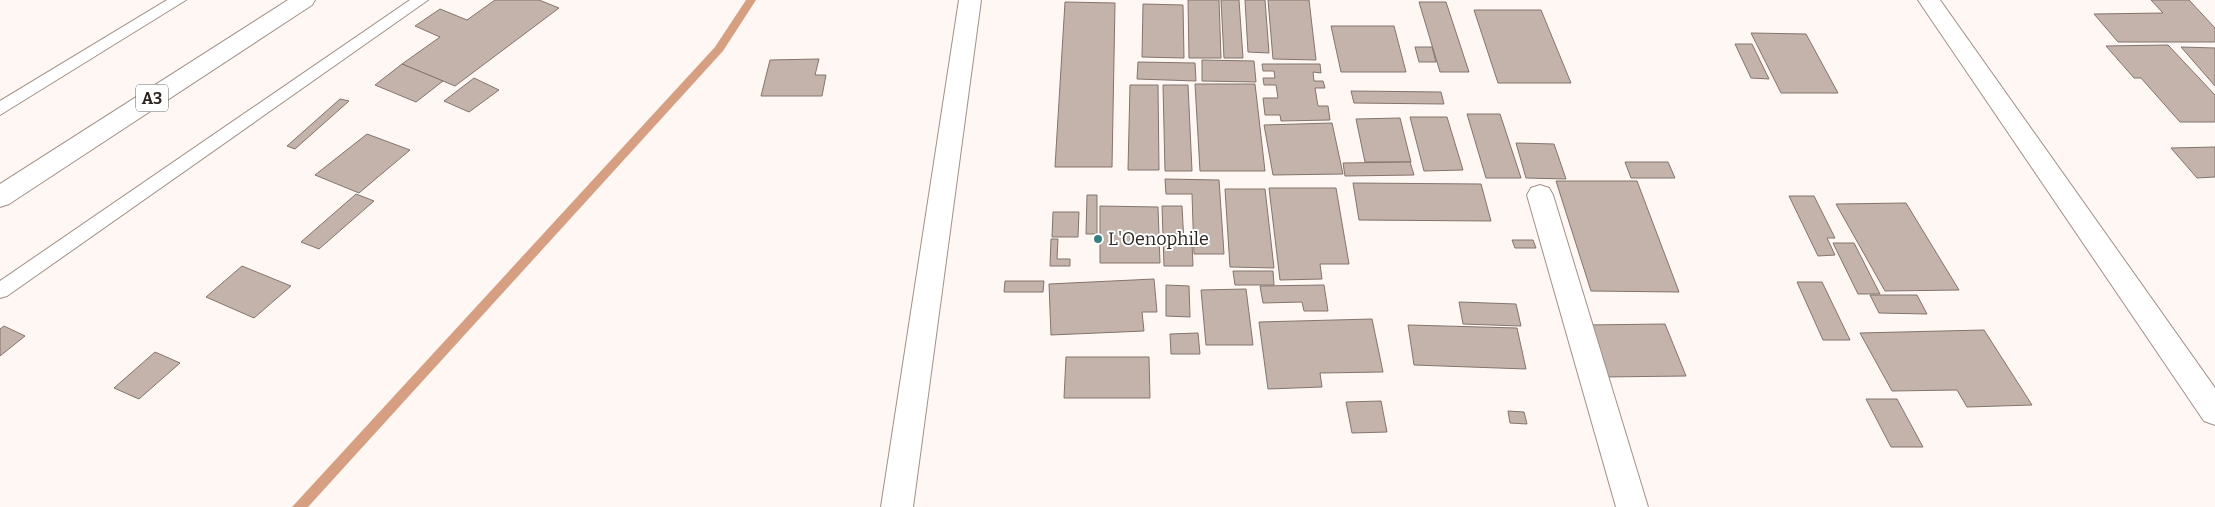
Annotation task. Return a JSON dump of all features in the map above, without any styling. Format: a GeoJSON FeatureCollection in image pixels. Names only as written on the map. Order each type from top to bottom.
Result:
{"type":"FeatureCollection","features":[{"type":"Feature","properties":{"kind":"main road","name":"A3"},"geometry":{"type":"LineString","coordinates":[[0,197],[304,0]]}},
{"type":"Feature","properties":{"kind":"main road"},"geometry":{"type":"LineString","coordinates":[[897,507],[970,0]]}},
{"type":"Feature","properties":{"kind":"main road"},"geometry":{"type":"LineString","coordinates":[[1929,0],[2215,412]]}},
{"type":"Feature","properties":{"kind":"main road"},"geometry":{"type":"LineString","coordinates":[[1540,195],[1632,507]]}},
{"type":"Feature","properties":{"kind":"lane"},"geometry":{"type":"LineString","coordinates":[[0,109],[178,0]]}},
{"type":"Feature","properties":{"kind":"lane"},"geometry":{"type":"LineString","coordinates":[[0,291],[420,0]]}},
{"type":"Feature","properties":{"kind":"building"},"geometry":{"type":"Polygon","coordinates":[[[495,0],[539,0],[559,8],[455,86],[402,64],[440,37],[415,26],[440,9],[467,20],[495,0]]]}},
{"type":"Feature","properties":{"kind":"building"},"geometry":{"type":"Polygon","coordinates":[[[1188,0],[1219,0],[1221,58],[1189,58],[1188,0]]]}},
{"type":"Feature","properties":{"kind":"building"},"geometry":{"type":"Polygon","coordinates":[[[1221,0],[1239,0],[1243,58],[1224,58],[1221,0]]]}},
{"type":"Feature","properties":{"kind":"building"},"geometry":{"type":"Polygon","coordinates":[[[1245,0],[1265,0],[1269,53],[1248,52],[1245,0]]]}},
{"type":"Feature","properties":{"kind":"building"},"geometry":{"type":"Polygon","coordinates":[[[1268,0],[1309,0],[1316,60],[1273,59],[1268,0]]]}},
{"type":"Feature","properties":{"kind":"building"},"geometry":{"type":"Polygon","coordinates":[[[2151,0],[2189,0],[2215,28],[2215,42],[2118,42],[2094,14],[2163,13],[2151,0]]]}},
{"type":"Feature","properties":{"kind":"building"},"geometry":{"type":"Polygon","coordinates":[[[1065,2],[1115,3],[1112,167],[1055,167],[1065,2]]]}},
{"type":"Feature","properties":{"kind":"building"},"geometry":{"type":"Polygon","coordinates":[[[1419,2],[1446,2],[1469,72],[1440,72],[1419,2]]]}},
{"type":"Feature","properties":{"kind":"building"},"geometry":{"type":"Polygon","coordinates":[[[1143,4],[1183,5],[1184,58],[1142,57],[1143,4]]]}},
{"type":"Feature","properties":{"kind":"building"},"geometry":{"type":"Polygon","coordinates":[[[1474,10],[1541,10],[1571,83],[1498,83],[1474,10]]]}},
{"type":"Feature","properties":{"kind":"building"},"geometry":{"type":"Polygon","coordinates":[[[1331,26],[1394,26],[1406,72],[1341,72],[1331,26]]]}},
{"type":"Feature","properties":{"kind":"building"},"geometry":{"type":"Polygon","coordinates":[[[1751,33],[1806,34],[1838,93],[1781,93],[1751,33]]]}},
{"type":"Feature","properties":{"kind":"building"},"geometry":{"type":"Polygon","coordinates":[[[1735,44],[1752,44],[1769,79],[1751,78],[1735,44]]]}},
{"type":"Feature","properties":{"kind":"building"},"geometry":{"type":"Polygon","coordinates":[[[2168,45],[2215,95],[2215,122],[2180,122],[2141,78],[2134,78],[2106,46],[2168,45]]]}},
{"type":"Feature","properties":{"kind":"building"},"geometry":{"type":"Polygon","coordinates":[[[1415,47],[1432,47],[1436,62],[1419,62],[1415,47]]]}},
{"type":"Feature","properties":{"kind":"building"},"geometry":{"type":"Polygon","coordinates":[[[2181,47],[2215,48],[2215,86],[2181,47]]]}},
{"type":"Feature","properties":{"kind":"building"},"geometry":{"type":"Polygon","coordinates":[[[819,59],[815,75],[826,75],[822,96],[761,96],[770,60],[819,59]]]}},
{"type":"Feature","properties":{"kind":"building"},"geometry":{"type":"Polygon","coordinates":[[[1202,60],[1254,61],[1256,82],[1202,81],[1202,60]]]}},
{"type":"Feature","properties":{"kind":"building"},"geometry":{"type":"Polygon","coordinates":[[[1138,62],[1195,63],[1196,81],[1137,79],[1138,62]]]}},
{"type":"Feature","properties":{"kind":"building"},"geometry":{"type":"Polygon","coordinates":[[[402,64],[443,81],[416,102],[375,85],[402,64]]]}},
{"type":"Feature","properties":{"kind":"building"},"geometry":{"type":"Polygon","coordinates":[[[1262,64],[1320,64],[1321,73],[1313,72],[1314,81],[1323,81],[1325,88],[1315,88],[1318,106],[1328,106],[1330,120],[1281,121],[1280,115],[1265,115],[1263,98],[1278,98],[1276,85],[1264,85],[1263,78],[1275,78],[1274,71],[1263,71],[1262,64]]]}},
{"type":"Feature","properties":{"kind":"building"},"geometry":{"type":"Polygon","coordinates":[[[474,78],[499,90],[469,112],[444,101],[474,78]]]}},
{"type":"Feature","properties":{"kind":"building"},"geometry":{"type":"Polygon","coordinates":[[[1195,84],[1255,84],[1265,171],[1200,171],[1195,84]]]}},
{"type":"Feature","properties":{"kind":"building"},"geometry":{"type":"Polygon","coordinates":[[[1130,85],[1158,85],[1159,170],[1128,170],[1130,85]]]}},
{"type":"Feature","properties":{"kind":"building"},"geometry":{"type":"Polygon","coordinates":[[[1163,85],[1188,85],[1192,171],[1165,171],[1163,85]]]}},
{"type":"Feature","properties":{"kind":"building"},"geometry":{"type":"Polygon","coordinates":[[[1351,91],[1441,92],[1444,104],[1354,103],[1351,91]]]}},
{"type":"Feature","properties":{"kind":"building"},"geometry":{"type":"Polygon","coordinates":[[[340,99],[349,101],[295,149],[287,146],[340,99]]]}},
{"type":"Feature","properties":{"kind":"building"},"geometry":{"type":"Polygon","coordinates":[[[1467,114],[1500,114],[1521,178],[1486,178],[1467,114]]]}},
{"type":"Feature","properties":{"kind":"building"},"geometry":{"type":"Polygon","coordinates":[[[1410,117],[1447,117],[1463,170],[1424,171],[1410,117]]]}},
{"type":"Feature","properties":{"kind":"building"},"geometry":{"type":"Polygon","coordinates":[[[1400,118],[1411,162],[1365,162],[1356,119],[1400,118]]]}},
{"type":"Feature","properties":{"kind":"building"},"geometry":{"type":"Polygon","coordinates":[[[1332,123],[1343,174],[1273,175],[1264,125],[1332,123]]]}},
{"type":"Feature","properties":{"kind":"building"},"geometry":{"type":"Polygon","coordinates":[[[367,134],[410,150],[359,193],[315,175],[367,134]]]}},
{"type":"Feature","properties":{"kind":"building"},"geometry":{"type":"Polygon","coordinates":[[[1516,143],[1554,144],[1566,179],[1526,178],[1516,143]]]}},
{"type":"Feature","properties":{"kind":"building"},"geometry":{"type":"Polygon","coordinates":[[[2215,147],[2215,177],[2197,178],[2171,148],[2215,147]]]}},
{"type":"Feature","properties":{"kind":"building"},"geometry":{"type":"Polygon","coordinates":[[[1410,162],[1414,175],[1345,176],[1343,163],[1410,162]]]}},
{"type":"Feature","properties":{"kind":"building"},"geometry":{"type":"Polygon","coordinates":[[[1625,162],[1668,162],[1675,178],[1631,178],[1625,162]]]}},
{"type":"Feature","properties":{"kind":"building"},"geometry":{"type":"Polygon","coordinates":[[[1165,179],[1219,180],[1224,254],[1194,254],[1192,194],[1166,194],[1165,179]]]}},
{"type":"Feature","properties":{"kind":"building"},"geometry":{"type":"Polygon","coordinates":[[[1556,181],[1637,181],[1679,292],[1591,291],[1556,181]]]}},
{"type":"Feature","properties":{"kind":"building"},"geometry":{"type":"Polygon","coordinates":[[[1353,183],[1481,184],[1491,221],[1359,220],[1353,183]]]}},
{"type":"Feature","properties":{"kind":"building"},"geometry":{"type":"Polygon","coordinates":[[[1269,188],[1336,188],[1349,264],[1320,264],[1322,279],[1280,280],[1269,188]]]}},
{"type":"Feature","properties":{"kind":"building"},"geometry":{"type":"Polygon","coordinates":[[[1225,189],[1265,189],[1274,268],[1230,267],[1225,189]]]}},
{"type":"Feature","properties":{"kind":"building"},"geometry":{"type":"Polygon","coordinates":[[[356,194],[374,201],[319,249],[301,242],[356,194]]]}},
{"type":"Feature","properties":{"kind":"building"},"geometry":{"type":"Polygon","coordinates":[[[1087,195],[1097,195],[1097,234],[1086,234],[1087,195]]]}},
{"type":"Feature","properties":{"kind":"building"},"geometry":{"type":"Polygon","coordinates":[[[1789,196],[1814,196],[1835,238],[1827,238],[1835,255],[1818,256],[1789,196]]]}},
{"type":"Feature","properties":{"kind":"building"},"geometry":{"type":"Polygon","coordinates":[[[1906,203],[1959,290],[1885,291],[1836,204],[1906,203]]]}},
{"type":"Feature","properties":{"kind":"building"},"geometry":{"type":"Polygon","coordinates":[[[1100,206],[1158,207],[1160,263],[1100,263],[1100,206]]]}},
{"type":"Feature","properties":{"kind":"building"},"geometry":{"type":"Polygon","coordinates":[[[1162,206],[1182,206],[1184,243],[1192,243],[1193,266],[1164,266],[1162,206]]]}},
{"type":"Feature","properties":{"kind":"building"},"geometry":{"type":"Polygon","coordinates":[[[1053,212],[1079,212],[1078,237],[1052,237],[1053,212]]]}},
{"type":"Feature","properties":{"kind":"building"},"geometry":{"type":"Polygon","coordinates":[[[1051,239],[1058,239],[1057,259],[1070,259],[1070,266],[1050,266],[1051,239]]]}},
{"type":"Feature","properties":{"kind":"building"},"geometry":{"type":"Polygon","coordinates":[[[1512,240],[1533,240],[1536,248],[1515,248],[1512,240]]]}},
{"type":"Feature","properties":{"kind":"building"},"geometry":{"type":"Polygon","coordinates":[[[1833,243],[1854,243],[1880,294],[1858,294],[1833,243]]]}},
{"type":"Feature","properties":{"kind":"building"},"geometry":{"type":"Polygon","coordinates":[[[242,266],[291,286],[254,318],[206,297],[242,266]]]}},
{"type":"Feature","properties":{"kind":"building"},"geometry":{"type":"Polygon","coordinates":[[[1233,271],[1273,271],[1274,285],[1235,285],[1233,271]]]}},
{"type":"Feature","properties":{"kind":"building"},"geometry":{"type":"Polygon","coordinates":[[[1154,279],[1157,312],[1142,312],[1144,331],[1051,335],[1049,284],[1154,279]]]}},
{"type":"Feature","properties":{"kind":"building"},"geometry":{"type":"Polygon","coordinates":[[[1005,281],[1044,281],[1043,292],[1004,292],[1005,281]]]}},
{"type":"Feature","properties":{"kind":"building"},"geometry":{"type":"Polygon","coordinates":[[[1797,282],[1822,282],[1850,340],[1823,340],[1797,282]]]}},
{"type":"Feature","properties":{"kind":"building"},"geometry":{"type":"Polygon","coordinates":[[[1166,285],[1189,286],[1190,317],[1166,316],[1166,285]]]}},
{"type":"Feature","properties":{"kind":"building"},"geometry":{"type":"Polygon","coordinates":[[[1324,285],[1328,311],[1304,311],[1302,302],[1263,303],[1260,286],[1324,285]]]}},
{"type":"Feature","properties":{"kind":"building"},"geometry":{"type":"Polygon","coordinates":[[[1246,289],[1253,345],[1206,345],[1201,290],[1246,289]]]}},
{"type":"Feature","properties":{"kind":"building"},"geometry":{"type":"Polygon","coordinates":[[[1870,295],[1917,295],[1927,314],[1879,313],[1870,295]]]}},
{"type":"Feature","properties":{"kind":"building"},"geometry":{"type":"Polygon","coordinates":[[[1459,302],[1516,304],[1521,326],[1463,324],[1459,302]]]}},
{"type":"Feature","properties":{"kind":"building"},"geometry":{"type":"Polygon","coordinates":[[[1372,319],[1383,372],[1320,373],[1322,387],[1268,389],[1259,322],[1372,319]]]}},
{"type":"Feature","properties":{"kind":"building"},"geometry":{"type":"Polygon","coordinates":[[[1665,324],[1686,376],[1603,377],[1585,325],[1665,324]]]}},
{"type":"Feature","properties":{"kind":"building"},"geometry":{"type":"Polygon","coordinates":[[[1408,325],[1517,328],[1526,369],[1414,365],[1408,325]]]}},
{"type":"Feature","properties":{"kind":"building"},"geometry":{"type":"Polygon","coordinates":[[[4,326],[25,336],[0,356],[0,329],[4,326]]]}},
{"type":"Feature","properties":{"kind":"building"},"geometry":{"type":"Polygon","coordinates":[[[1984,330],[2032,405],[1967,407],[1957,390],[1892,391],[1860,333],[1984,330]]]}},
{"type":"Feature","properties":{"kind":"building"},"geometry":{"type":"Polygon","coordinates":[[[1198,333],[1200,354],[1171,354],[1170,334],[1198,333]]]}},
{"type":"Feature","properties":{"kind":"building"},"geometry":{"type":"Polygon","coordinates":[[[155,352],[180,363],[139,399],[114,388],[155,352]]]}},
{"type":"Feature","properties":{"kind":"building"},"geometry":{"type":"Polygon","coordinates":[[[1066,357],[1149,357],[1150,398],[1064,398],[1066,357]]]}},
{"type":"Feature","properties":{"kind":"building"},"geometry":{"type":"Polygon","coordinates":[[[1866,399],[1897,399],[1923,447],[1891,447],[1866,399]]]}},
{"type":"Feature","properties":{"kind":"building"},"geometry":{"type":"Polygon","coordinates":[[[1381,401],[1387,432],[1352,433],[1346,402],[1381,401]]]}},
{"type":"Feature","properties":{"kind":"building"},"geometry":{"type":"Polygon","coordinates":[[[1508,411],[1524,412],[1527,424],[1510,423],[1508,411]]]}},
{"type":"Feature","properties":{"kind":"waterway"},"geometry":{"type":"LineString","coordinates":[[299,507],[719,49],[751,0]]}},
{"type":"Feature","properties":{"kind":"place","name":"L'Oenophile"},"geometry":{"type":"Point","coordinates":[1098,239]}}]}
